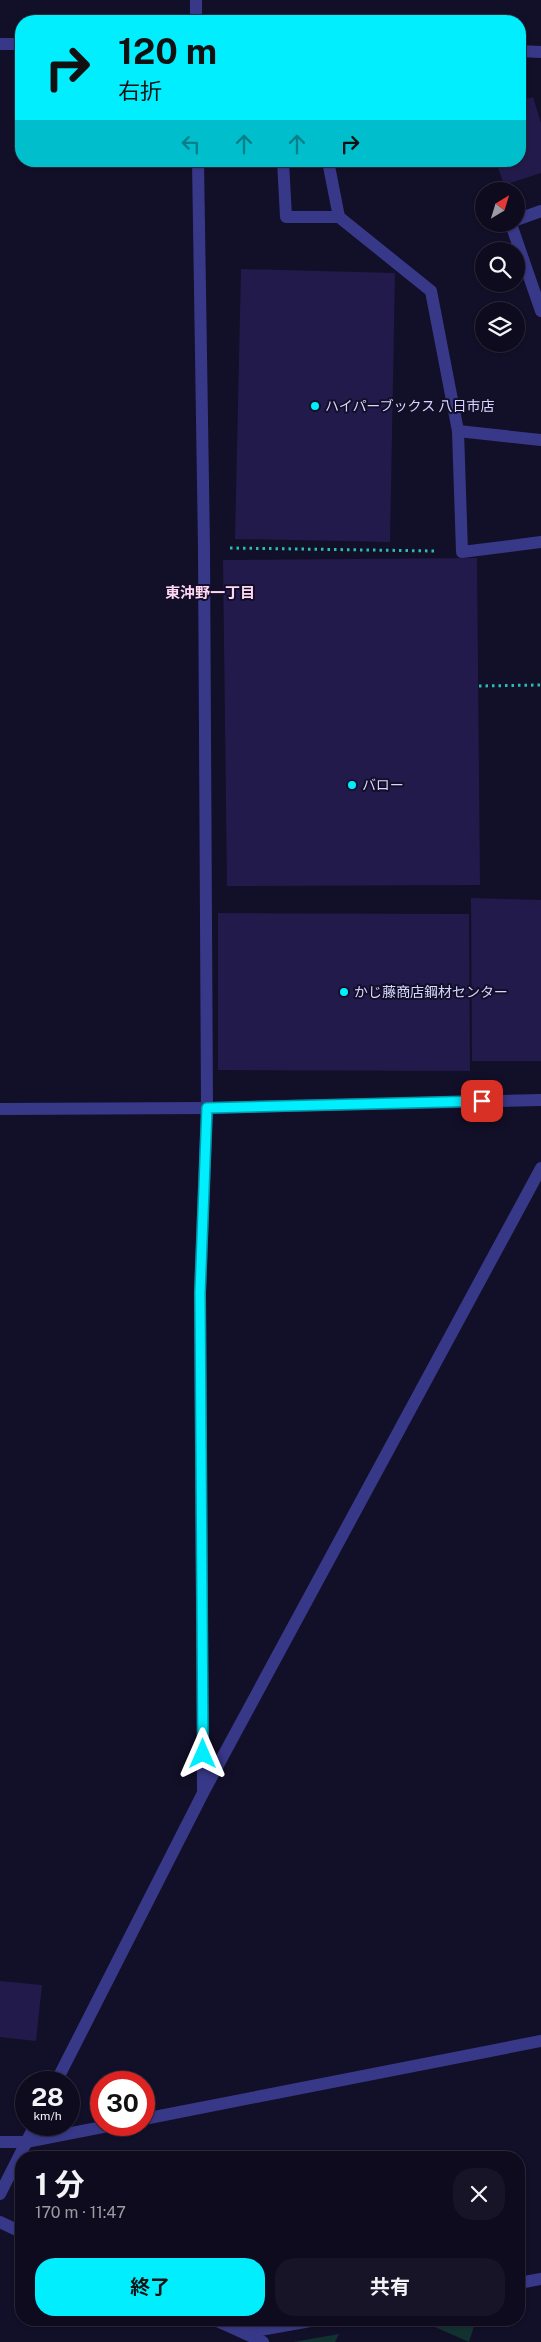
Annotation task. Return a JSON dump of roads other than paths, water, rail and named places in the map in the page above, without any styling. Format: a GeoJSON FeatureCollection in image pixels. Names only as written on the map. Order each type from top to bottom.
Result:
{"type":"FeatureCollection","features":[{"type":"Feature","properties":{"kind":"street"},"geometry":{"type":"LineString","coordinates":[[196,0],[196,15]]}},
{"type":"Feature","properties":{"kind":"street"},"geometry":{"type":"LineString","coordinates":[[0,44],[15,44]]}},
{"type":"Feature","properties":{"kind":"street"},"geometry":{"type":"LineString","coordinates":[[526,51],[541,52]]}},
{"type":"Feature","properties":{"kind":"street"},"geometry":{"type":"LineString","coordinates":[[198,167],[204,548],[207,1108],[200,1293],[203,1794]]}},
{"type":"Feature","properties":{"kind":"street"},"geometry":{"type":"LineString","coordinates":[[283,167],[286,217],[339,217],[431,291],[458,431],[462,552],[541,542]]}},
{"type":"Feature","properties":{"kind":"street"},"geometry":{"type":"LineString","coordinates":[[329,167],[339,217]]}},
{"type":"Feature","properties":{"kind":"street"},"geometry":{"type":"LineString","coordinates":[[525,217],[541,211]]}},
{"type":"Feature","properties":{"kind":"street"},"geometry":{"type":"LineString","coordinates":[[514,232],[541,311]]}},
{"type":"Feature","properties":{"kind":"street"},"geometry":{"type":"LineString","coordinates":[[458,431],[541,440]]}},
{"type":"Feature","properties":{"kind":"street"},"geometry":{"type":"LineString","coordinates":[[0,1109],[207,1108],[541,1100]]}},
{"type":"Feature","properties":{"kind":"street"},"geometry":{"type":"LineString","coordinates":[[62,2071],[203,1794],[541,1168]]}},
{"type":"Feature","properties":{"kind":"street"},"geometry":{"type":"LineString","coordinates":[[155,2117],[541,2041]]}},
{"type":"Feature","properties":{"kind":"street"},"geometry":{"type":"LineString","coordinates":[[0,2142],[26,2142],[90,2129]]}},
{"type":"Feature","properties":{"kind":"street"},"geometry":{"type":"LineString","coordinates":[[22,2151],[29,2136]]}},
{"type":"Feature","properties":{"kind":"street"},"geometry":{"type":"LineString","coordinates":[[0,2194],[15,2164]]}},
{"type":"Feature","properties":{"kind":"street"},"geometry":{"type":"LineString","coordinates":[[0,2222],[15,2229]]}},
{"type":"Feature","properties":{"kind":"street"},"geometry":{"type":"LineString","coordinates":[[525,2282],[541,2279]]}},
{"type":"Feature","properties":{"kind":"street"},"geometry":{"type":"LineString","coordinates":[[229,2326],[263,2342]]}},
{"type":"Feature","properties":{"kind":"street"},"geometry":{"type":"LineString","coordinates":[[244,2333],[283,2326]]}},
{"type":"Feature","properties":{"kind":"place","name":"ハイパーブックス 八日市店"},"geometry":{"type":"Point","coordinates":[315,406]}},
{"type":"Feature","properties":{"kind":"place","name":"バロー"},"geometry":{"type":"Point","coordinates":[352,785]}},
{"type":"Feature","properties":{"kind":"place","name":"かじ藤商店鋼材センター"},"geometry":{"type":"Point","coordinates":[344,992]}},
{"type":"Feature","properties":{"kind":"district","name":"東沖野一丁目"},"geometry":{"type":"Point","coordinates":[210,593]}}]}
